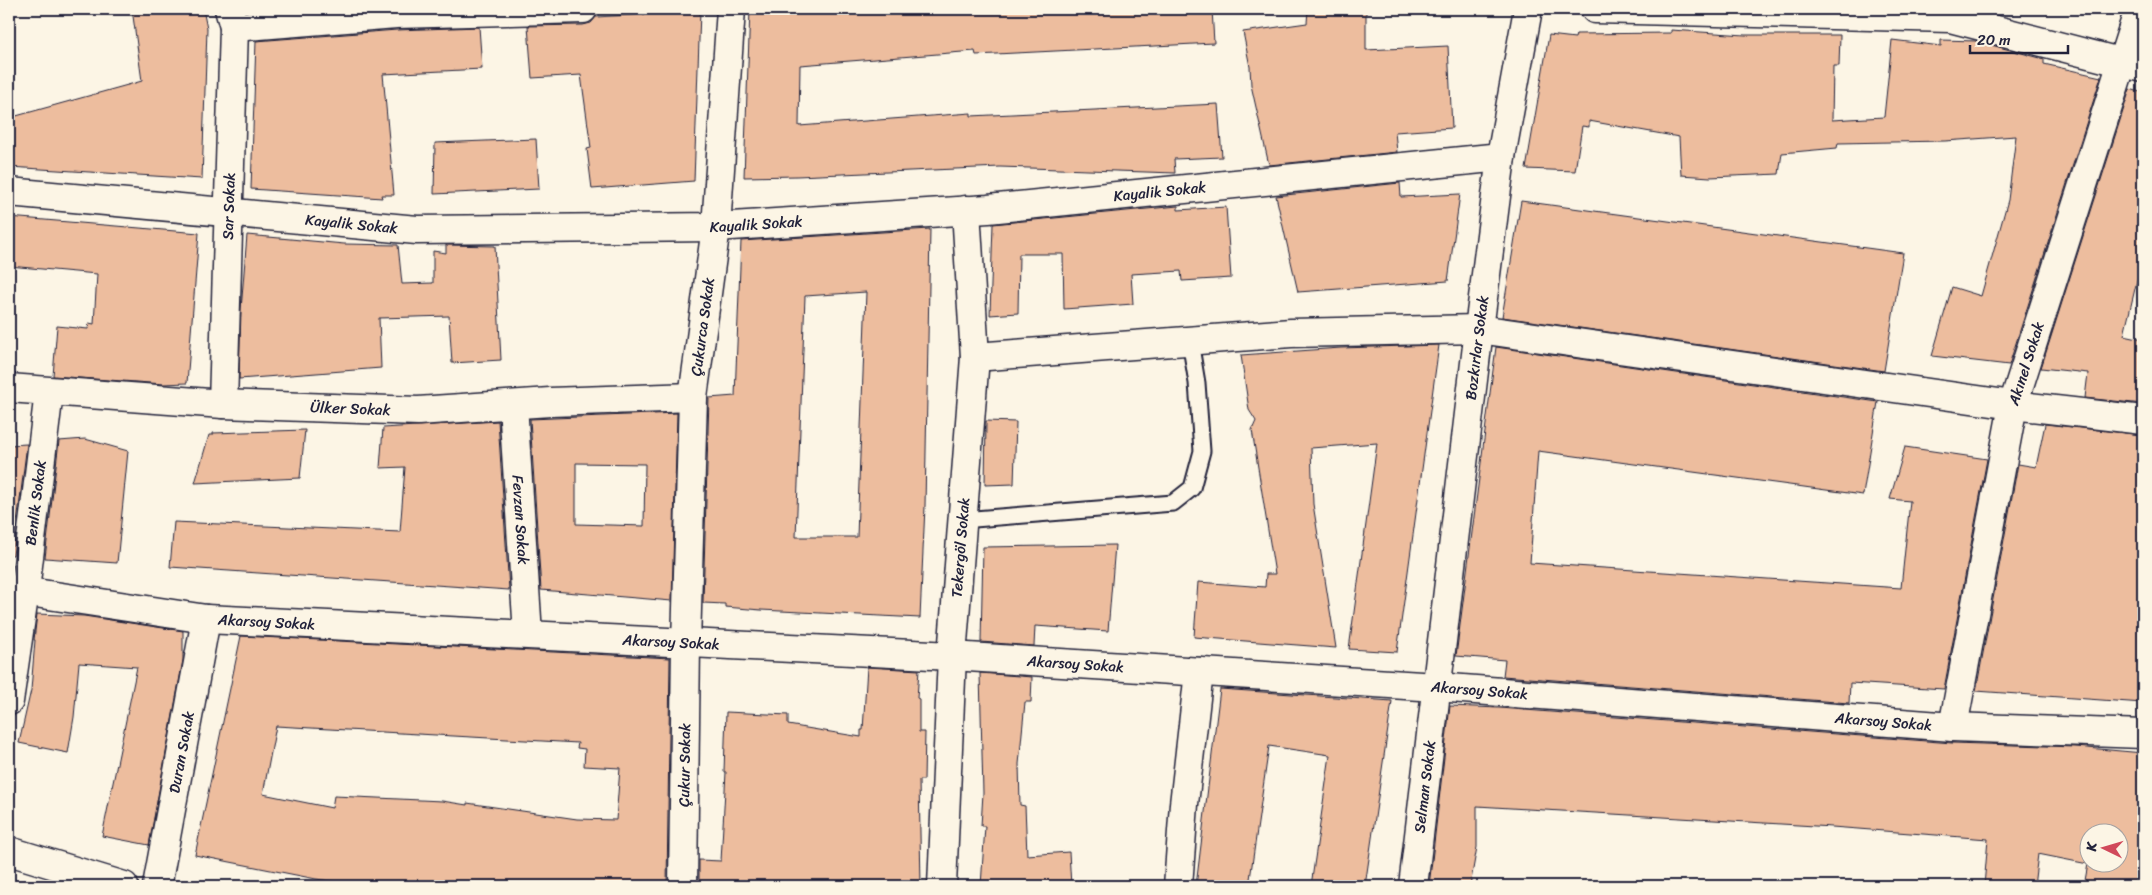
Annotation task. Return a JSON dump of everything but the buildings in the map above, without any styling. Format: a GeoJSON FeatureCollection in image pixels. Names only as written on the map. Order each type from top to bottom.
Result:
{"type":"FeatureCollection","features":[{"type":"Feature","properties":{"kind":"street"},"geometry":{"type":"LineString","coordinates":[[232,18],[396,12],[582,9]]}},
{"type":"Feature","properties":{"kind":"street","name":"Çukurca Sokak"},"geometry":{"type":"LineString","coordinates":[[686,644],[693,397],[716,227],[731,9]]}},
{"type":"Feature","properties":{"kind":"street","name":"Bozkırlar Sokak"},"geometry":{"type":"LineString","coordinates":[[1437,687],[1479,329],[1502,157],[1528,9]]}},
{"type":"Feature","properties":{"kind":"street"},"geometry":{"type":"LineString","coordinates":[[1595,9],[1951,14],[2133,65]]}},
{"type":"Feature","properties":{"kind":"street","name":"Akınel Sokak"},"geometry":{"type":"LineString","coordinates":[[1953,727],[2013,406],[2133,65],[2139,9]]}},
{"type":"Feature","properties":{"kind":"street","name":"Sar Sokak"},"geometry":{"type":"LineString","coordinates":[[223,404],[232,18]]}},
{"type":"Feature","properties":{"kind":"street","name":"Kayalik Sokak"},"geometry":{"type":"LineString","coordinates":[[9,192],[417,230],[716,227],[966,210],[1502,157]]}},
{"type":"Feature","properties":{"kind":"street","name":"Tekergöl Sokak"},"geometry":{"type":"LineString","coordinates":[[942,886],[952,656],[975,357],[966,210]]}},
{"type":"Feature","properties":{"kind":"street"},"geometry":{"type":"LineString","coordinates":[[975,357],[1291,334],[1479,329],[2013,406],[2143,420]]}},
{"type":"Feature","properties":{"kind":"street","name":"Ülker Sokak"},"geometry":{"type":"LineString","coordinates":[[9,388],[223,404],[418,411],[693,397]]}},
{"type":"Feature","properties":{"kind":"street","name":"Benlik Sokak"},"geometry":{"type":"LineString","coordinates":[[9,702],[17,590],[49,392]]}},
{"type":"Feature","properties":{"kind":"street","name":"Fevzan Sokak"},"geometry":{"type":"LineString","coordinates":[[513,405],[528,634]]}},
{"type":"Feature","properties":{"kind":"street","name":"Akarsoy Sokak"},"geometry":{"type":"LineString","coordinates":[[17,590],[206,619],[952,656],[1437,687],[1953,727],[2143,734]]}},
{"type":"Feature","properties":{"kind":"street","name":"Duran Sokak"},"geometry":{"type":"LineString","coordinates":[[157,886],[206,619]]}},
{"type":"Feature","properties":{"kind":"street","name":"Çukur Sokak"},"geometry":{"type":"LineString","coordinates":[[683,886],[686,644]]}},
{"type":"Feature","properties":{"kind":"street"},"geometry":{"type":"LineString","coordinates":[[1178,886],[1184,804],[1199,672]]}},
{"type":"Feature","properties":{"kind":"street","name":"Selman Sokak"},"geometry":{"type":"LineString","coordinates":[[1413,886],[1437,687]]}},
{"type":"Feature","properties":{"kind":"street"},"geometry":{"type":"LineString","coordinates":[[9,850],[124,886]]}},
{"type":"Feature","properties":{"kind":"lane"},"geometry":{"type":"LineString","coordinates":[[962,520],[1173,503],[1186,493],[1192,488],[1202,451],[1197,383],[1190,341]]}}]}
